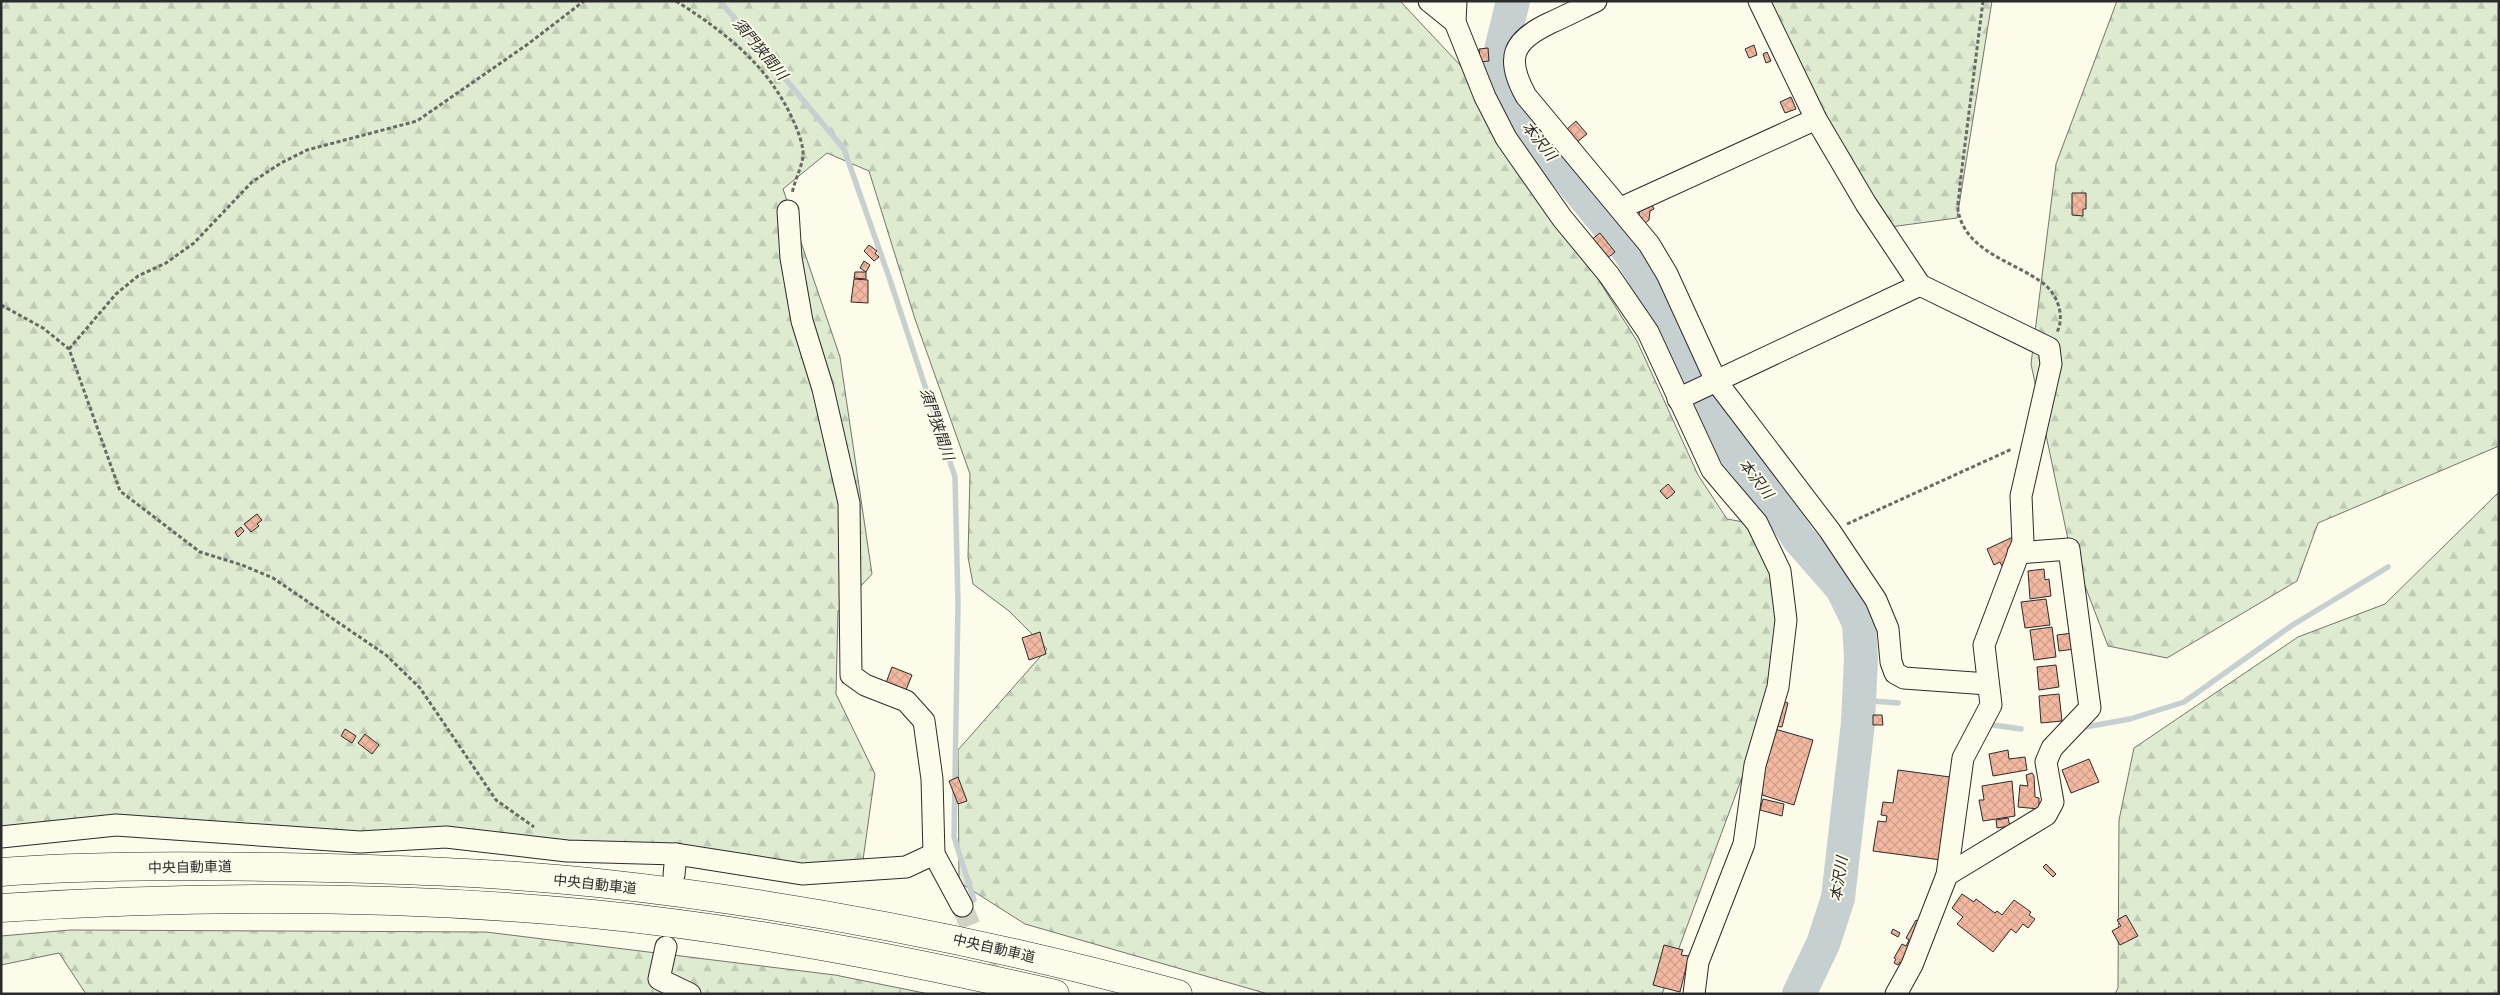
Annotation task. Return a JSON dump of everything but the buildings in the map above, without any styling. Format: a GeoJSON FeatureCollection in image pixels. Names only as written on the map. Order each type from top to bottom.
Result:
{"type":"FeatureCollection","features":[{"type":"Feature","properties":{"kind":"highway","name":"中央自動車道"},"geometry":{"type":"LineString","coordinates":[[1,872],[213,866],[354,868],[596,883],[824,914],[936,935],[1079,967],[1178,994]]}},
{"type":"Feature","properties":{"kind":"highway"},"geometry":{"type":"LineString","coordinates":[[1,908],[216,900],[353,899],[594,914],[819,946],[933,966],[1055,994]]}},
{"type":"Feature","properties":{"kind":"street"},"geometry":{"type":"LineString","coordinates":[[1430,1],[1456,11],[1485,97],[1506,138],[1562,218],[1609,275],[1648,332],[1712,470],[1757,523],[1780,572],[1786,620],[1778,687],[1755,766],[1744,844],[1698,962],[1694,994]]}},
{"type":"Feature","properties":{"kind":"street"},"geometry":{"type":"LineString","coordinates":[[1759,1],[1816,118],[1866,204],[1920,285],[2049,348],[2051,364],[2021,496],[2023,542],[1984,645],[1991,705],[1963,758],[1947,875],[1912,965],[1896,994]]}},
{"type":"Feature","properties":{"kind":"street"},"geometry":{"type":"LineString","coordinates":[[1586,3],[1532,31],[1515,50],[1516,79],[1526,96],[1649,244],[1667,274],[1716,381],[1830,531],[1884,614],[1888,630],[1891,662],[1895,673],[1904,678],[1988,684]]}},
{"type":"Feature","properties":{"kind":"street"},"geometry":{"type":"LineString","coordinates":[[1621,208],[1816,118]]}},
{"type":"Feature","properties":{"kind":"street"},"geometry":{"type":"LineString","coordinates":[[788,211],[791,258],[802,321],[823,389],[849,503],[851,675],[864,685],[906,701],[924,721],[932,779],[934,854],[962,906]]}},
{"type":"Feature","properties":{"kind":"street"},"geometry":{"type":"LineString","coordinates":[[1678,399],[1920,285]]}},
{"type":"Feature","properties":{"kind":"street"},"geometry":{"type":"LineString","coordinates":[[1947,875],[2046,815],[2053,802],[2046,762],[2052,748],[2090,708],[2069,549],[2018,553]]}},
{"type":"Feature","properties":{"kind":"street"},"geometry":{"type":"LineString","coordinates":[[1,837],[116,825],[360,842],[446,837],[566,850],[676,854],[802,874],[906,867],[934,854]]}},
{"type":"Feature","properties":{"kind":"street"},"geometry":{"type":"LineString","coordinates":[[674,875],[676,854]]}},
{"type":"Feature","properties":{"kind":"street"},"geometry":{"type":"LineString","coordinates":[[666,947],[659,979],[690,994]]}},
{"type":"Feature","properties":{"kind":"path"},"geometry":{"type":"LineString","coordinates":[[69,349],[116,294],[138,276],[166,263],[194,243],[246,188],[266,172],[307,150],[417,121],[528,44],[584,1]]}},
{"type":"Feature","properties":{"kind":"path"},"geometry":{"type":"LineString","coordinates":[[676,1],[716,27],[759,65],[787,108],[799,133],[803,157],[794,181],[788,211]]}},
{"type":"Feature","properties":{"kind":"path"},"geometry":{"type":"LineString","coordinates":[[1983,1],[1960,184],[1958,215],[1972,238],[1990,254],[2045,284],[2057,299],[2061,324],[2049,348]]}},
{"type":"Feature","properties":{"kind":"path"},"geometry":{"type":"LineString","coordinates":[[1,305],[43,328],[69,349],[120,492],[200,552],[242,565],[273,578],[386,655],[420,688],[496,800],[535,828]]}},
{"type":"Feature","properties":{"kind":"path"},"geometry":{"type":"LineString","coordinates":[[1830,531],[2034,440]]}},
{"type":"Feature","properties":{"kind":"green space"},"geometry":{"type":"Polygon","coordinates":[[[1,1],[1400,1],[1460,65],[1491,109],[1637,341],[1698,475],[1727,519],[1760,525],[1784,572],[1777,683],[1662,994],[1268,994],[1025,924],[959,882],[958,750],[1047,649],[1009,611],[973,584],[968,557],[970,474],[915,319],[869,171],[827,153],[783,189],[840,357],[872,574],[838,611],[836,694],[875,774],[863,860],[811,869],[149,830],[1,839],[1,1]]]}},
{"type":"Feature","properties":{"kind":"green space"},"geometry":{"type":"Polygon","coordinates":[[[1758,1],[1992,1],[1957,218],[1890,227],[1758,1]]]}},
{"type":"Feature","properties":{"kind":"green space"},"geometry":{"type":"Polygon","coordinates":[[[2117,1],[2499,1],[2499,446],[2318,523],[2297,581],[2167,658],[2108,646],[2069,544],[2031,364],[2056,164],[2117,1]]]}},
{"type":"Feature","properties":{"kind":"green space"},"geometry":{"type":"Polygon","coordinates":[[[2499,492],[2499,994],[2115,994],[2118,988],[2119,820],[2134,748],[2298,637],[2385,604],[2499,492]]]}},
{"type":"Feature","properties":{"kind":"green space"},"geometry":{"type":"Polygon","coordinates":[[[70,930],[486,932],[835,975],[929,994],[86,994],[59,953],[1,965],[1,936],[70,930]]]}},
{"type":"Feature","properties":{"kind":"waterway","name":"須門狭間川"},"geometry":{"type":"LineString","coordinates":[[720,1],[844,149],[891,283],[955,477],[958,604],[954,837],[974,900]]}},
{"type":"Feature","properties":{"kind":"waterway","name":"本沢川"},"geometry":{"type":"LineString","coordinates":[[1513,1],[1501,50],[1501,77],[1511,107],[1629,251],[1661,304],[1701,403],[1718,431],[1770,495],[1799,539],[1842,588],[1859,623],[1861,658],[1858,723],[1838,898],[1823,944],[1799,994]]}},
{"type":"Feature","properties":{"kind":"waterway"},"geometry":{"type":"LineString","coordinates":[[2085,727],[2130,719],[2184,702],[2291,626],[2388,567]]}},
{"type":"Feature","properties":{"kind":"waterway"},"geometry":{"type":"LineString","coordinates":[[1860,700],[1898,703]]}},
{"type":"Feature","properties":{"kind":"waterway"},"geometry":{"type":"LineString","coordinates":[[1993,725],[2021,729]]}},
{"type":"Feature","properties":{"kind":"tunnel"},"geometry":{"type":"LineString","coordinates":[[962,906],[997,991]]}}]}
